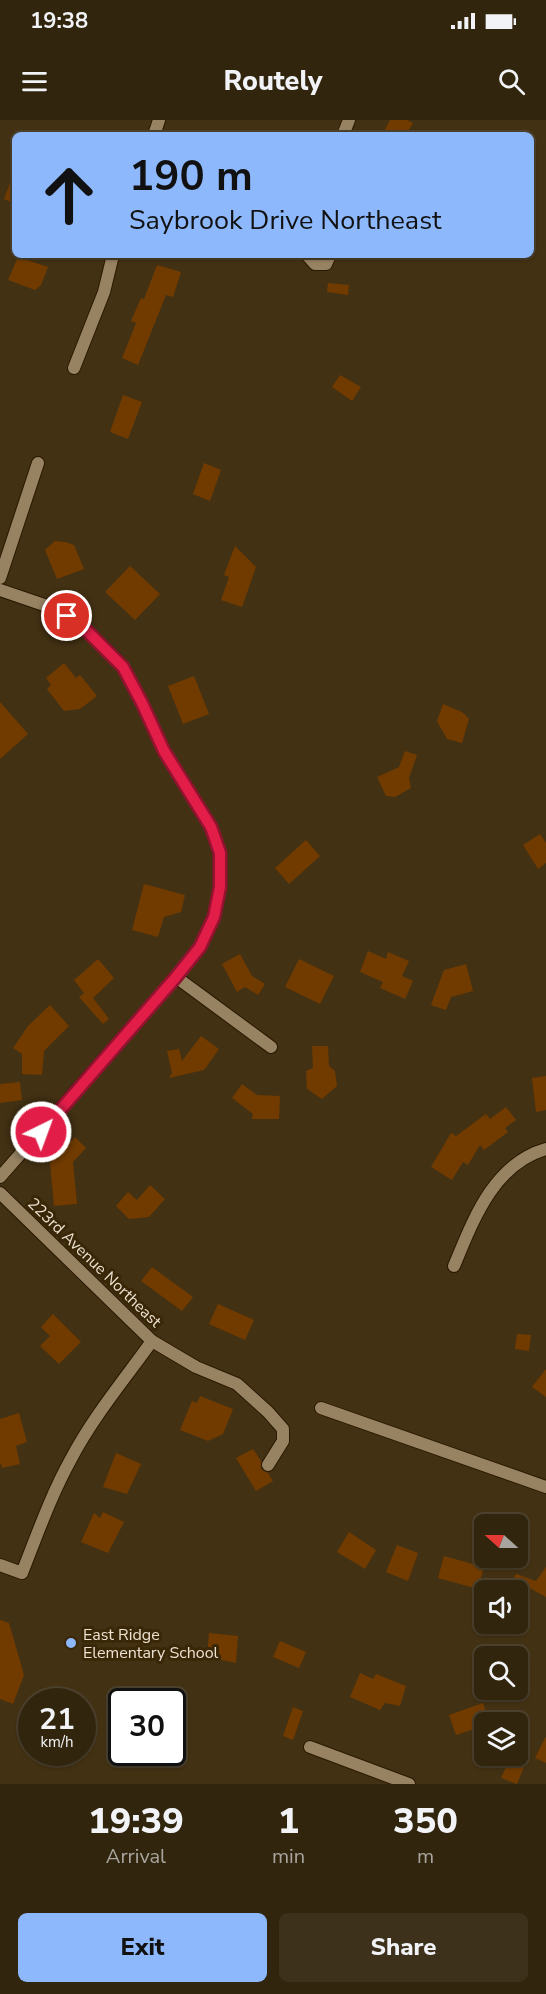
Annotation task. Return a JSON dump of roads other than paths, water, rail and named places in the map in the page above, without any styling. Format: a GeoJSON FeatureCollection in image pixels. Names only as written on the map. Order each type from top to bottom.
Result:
{"type":"FeatureCollection","features":[{"type":"Feature","properties":{"kind":"street"},"geometry":{"type":"LineString","coordinates":[[74,368],[104,292],[111,258]]}},
{"type":"Feature","properties":{"kind":"street"},"geometry":{"type":"LineString","coordinates":[[310,258],[315,264],[326,264],[329,258]]}},
{"type":"Feature","properties":{"kind":"street"},"geometry":{"type":"LineString","coordinates":[[0,578],[38,463]]}},
{"type":"Feature","properties":{"kind":"street"},"geometry":{"type":"LineString","coordinates":[[0,590],[53,608],[80,624],[123,667],[164,751],[211,827],[220,853],[220,887],[214,917],[200,947],[0,1177]]}},
{"type":"Feature","properties":{"kind":"street"},"geometry":{"type":"LineString","coordinates":[[176,977],[271,1047]]}},
{"type":"Feature","properties":{"kind":"street"},"geometry":{"type":"LineString","coordinates":[[454,1266],[484,1198],[512,1167],[546,1149]]}},
{"type":"Feature","properties":{"kind":"street","name":"223rd Avenue Northeast"},"geometry":{"type":"LineString","coordinates":[[0,1193],[152,1341],[196,1367],[237,1384],[268,1413],[283,1429],[283,1441],[268,1465]]}},
{"type":"Feature","properties":{"kind":"street"},"geometry":{"type":"LineString","coordinates":[[0,1565],[22,1573],[51,1500],[71,1459],[94,1420],[152,1341]]}},
{"type":"Feature","properties":{"kind":"street"},"geometry":{"type":"LineString","coordinates":[[321,1408],[546,1487]]}},
{"type":"Feature","properties":{"kind":"street"},"geometry":{"type":"LineString","coordinates":[[310,1747],[409,1784]]}},
{"type":"Feature","properties":{"kind":"place","name":"East Ridge Elementary School"},"geometry":{"type":"Point","coordinates":[71,1643]}}]}
